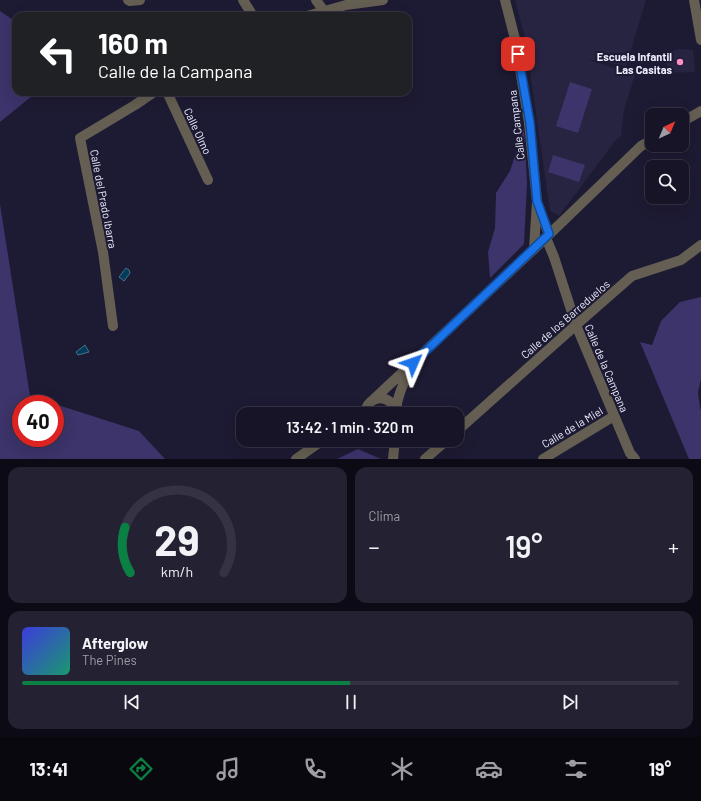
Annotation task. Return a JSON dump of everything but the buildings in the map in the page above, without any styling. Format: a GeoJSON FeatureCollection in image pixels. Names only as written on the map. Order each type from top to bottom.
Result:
{"type":"FeatureCollection","features":[{"type":"Feature","properties":{"kind":"street"},"geometry":{"type":"LineString","coordinates":[[128,0],[130,2],[140,0]]}},
{"type":"Feature","properties":{"kind":"street"},"geometry":{"type":"LineString","coordinates":[[243,0],[250,12]]}},
{"type":"Feature","properties":{"kind":"street"},"geometry":{"type":"LineString","coordinates":[[316,0],[324,11]]}},
{"type":"Feature","properties":{"kind":"street"},"geometry":{"type":"LineString","coordinates":[[321,12],[346,4],[383,0]]}},
{"type":"Feature","properties":{"kind":"street","name":"Calle Campana"},"geometry":{"type":"LineString","coordinates":[[505,0],[521,68],[530,123],[537,201]]}},
{"type":"Feature","properties":{"kind":"street"},"geometry":{"type":"LineString","coordinates":[[694,0],[701,40]]}},
{"type":"Feature","properties":{"kind":"street","name":"Calle del Prado Ibarra"},"geometry":{"type":"LineString","coordinates":[[113,326],[103,252],[80,138],[135,106],[149,96]]}},
{"type":"Feature","properties":{"kind":"street","name":"Calle Olmo"},"geometry":{"type":"LineString","coordinates":[[169,96],[208,180]]}},
{"type":"Feature","properties":{"kind":"street"},"geometry":{"type":"LineString","coordinates":[[689,118],[700,112]]}},
{"type":"Feature","properties":{"kind":"street"},"geometry":{"type":"LineString","coordinates":[[366,407],[645,144]]}},
{"type":"Feature","properties":{"kind":"street"},"geometry":{"type":"LineString","coordinates":[[534,249],[537,201]]}},
{"type":"Feature","properties":{"kind":"street","name":"Calle de la Campana"},"geometry":{"type":"LineString","coordinates":[[537,201],[576,325],[630,453],[635,459]]}},
{"type":"Feature","properties":{"kind":"street","name":"Calle de los Barreduelos"},"geometry":{"type":"LineString","coordinates":[[464,425],[632,276],[681,260],[701,245]]}},
{"type":"Feature","properties":{"kind":"street"},"geometry":{"type":"LineString","coordinates":[[397,407],[398,396],[404,379],[413,363]]}},
{"type":"Feature","properties":{"kind":"street"},"geometry":{"type":"LineString","coordinates":[[374,399],[385,398],[395,407]]}},
{"type":"Feature","properties":{"kind":"street","name":"Calle de la Miel"},"geometry":{"type":"LineString","coordinates":[[543,459],[614,416]]}},
{"type":"Feature","properties":{"kind":"street"},"geometry":{"type":"LineString","coordinates":[[296,459],[313,447]]}},
{"type":"Feature","properties":{"kind":"street"},"geometry":{"type":"LineString","coordinates":[[390,447],[393,457]]}},
{"type":"Feature","properties":{"kind":"street"},"geometry":{"type":"LineString","coordinates":[[393,457],[394,447]]}},
{"type":"Feature","properties":{"kind":"street"},"geometry":{"type":"LineString","coordinates":[[425,459],[439,447]]}},
{"type":"Feature","properties":{"kind":"shaded area"},"geometry":{"type":"Polygon","coordinates":[[[515,0],[646,0],[626,66],[587,59],[635,75],[624,110],[621,136],[615,141],[559,216],[550,211],[525,37],[515,0]]]}},
{"type":"Feature","properties":{"kind":"shaded area"},"geometry":{"type":"Polygon","coordinates":[[[0,11],[12,19],[12,96],[32,96],[0,122],[0,11]]]}},
{"type":"Feature","properties":{"kind":"shaded area","name":"Escuela Infantil Las Casitas"},"geometry":{"type":"Polygon","coordinates":[[[679,49],[693,50],[695,72],[667,73],[667,53],[679,49]]]}},
{"type":"Feature","properties":{"kind":"shaded area"},"geometry":{"type":"Polygon","coordinates":[[[570,82],[592,89],[578,133],[556,126],[570,82]]]}},
{"type":"Feature","properties":{"kind":"shaded area"},"geometry":{"type":"Polygon","coordinates":[[[524,128],[527,183],[524,244],[490,278],[488,252],[495,228],[496,193],[510,171],[524,128]]]}},
{"type":"Feature","properties":{"kind":"shaded area"},"geometry":{"type":"Polygon","coordinates":[[[553,155],[585,165],[579,182],[548,172],[553,155]]]}},
{"type":"Feature","properties":{"kind":"shaded area"},"geometry":{"type":"Polygon","coordinates":[[[0,204],[30,395],[12,395],[12,447],[64,447],[64,407],[139,431],[165,459],[0,459],[0,204]]]}},
{"type":"Feature","properties":{"kind":"shaded area"},"geometry":{"type":"Polygon","coordinates":[[[701,297],[701,379],[698,392],[701,410],[701,459],[689,459],[640,342],[652,345],[661,321],[680,302],[701,297]]]}},
{"type":"Feature","properties":{"kind":"shaded area"},"geometry":{"type":"Polygon","coordinates":[[[358,449],[381,459],[337,459],[358,449]]]}},
{"type":"Feature","properties":{"kind":"water"},"geometry":{"type":"Polygon","coordinates":[[[126,268],[130,273],[124,281],[119,277],[126,268]]]}},
{"type":"Feature","properties":{"kind":"water"},"geometry":{"type":"Polygon","coordinates":[[[85,345],[89,352],[78,355],[76,352],[85,345]]]}},
{"type":"Feature","properties":{"kind":"place","name":"Escuela Infantil Las Casitas"},"geometry":{"type":"Point","coordinates":[680,62]}},
{"type":"Feature","properties":{"kind":"route"},"geometry":{"type":"LineString","coordinates":[[413,363],[549,234],[537,201],[530,123],[518,54]]}}]}
